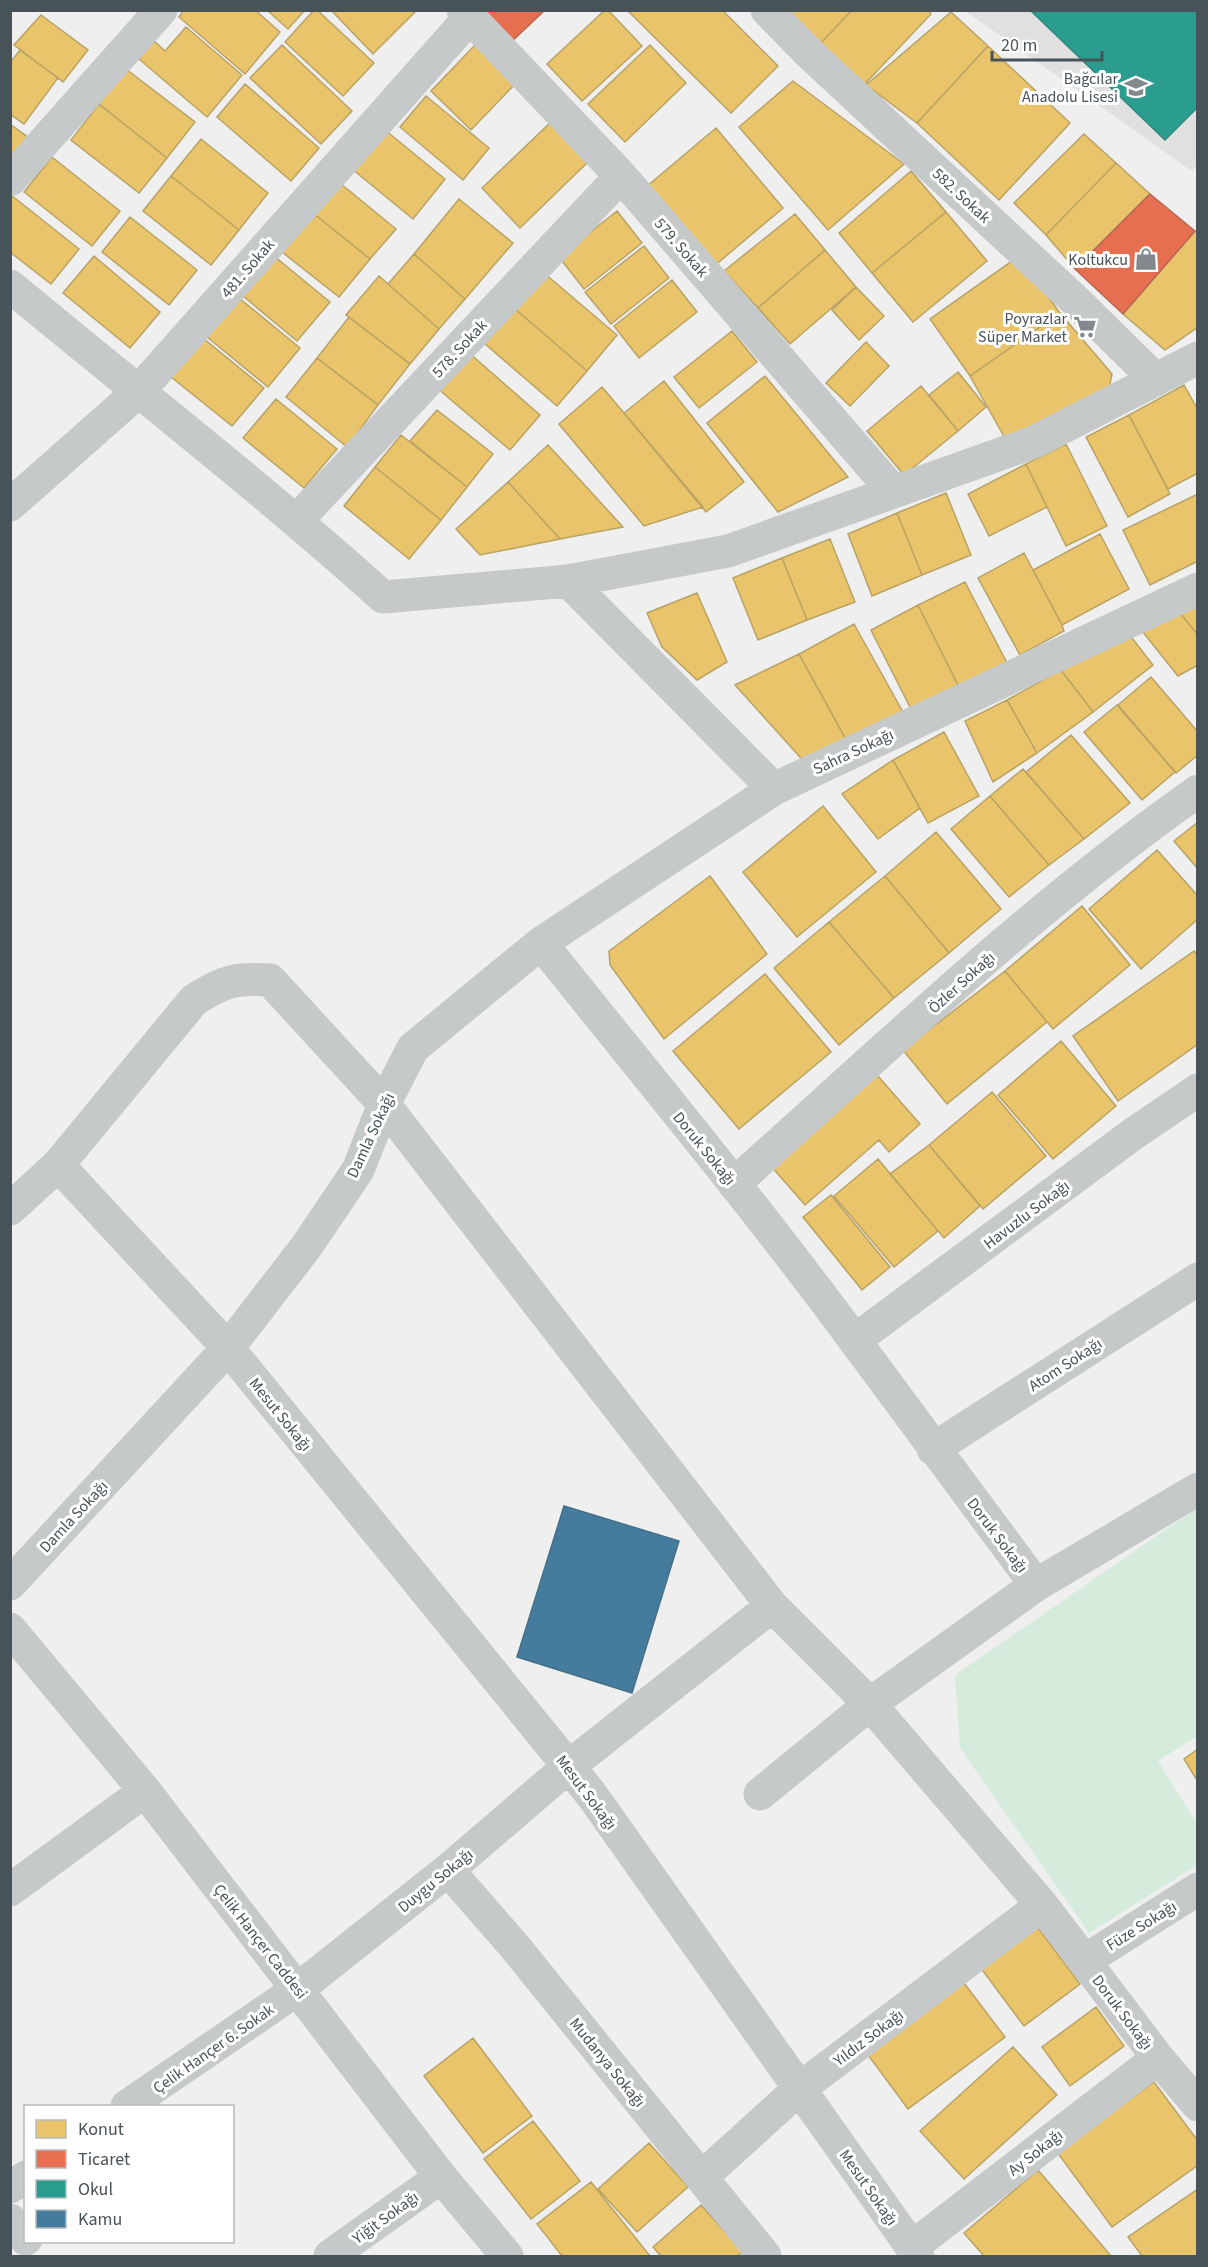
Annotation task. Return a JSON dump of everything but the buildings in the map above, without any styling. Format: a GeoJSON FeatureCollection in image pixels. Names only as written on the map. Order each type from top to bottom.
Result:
{"type":"FeatureCollection","features":[{"type":"Feature","properties":{"kind":"street"},"geometry":{"type":"LineString","coordinates":[[10,180],[161,10]]}},
{"type":"Feature","properties":{"kind":"street","name":"582. Sokak"},"geometry":{"type":"LineString","coordinates":[[767,10],[809,53],[1079,304],[1156,380]]}},
{"type":"Feature","properties":{"kind":"street","name":"579. Sokak"},"geometry":{"type":"LineString","coordinates":[[467,14],[621,176],[893,492]]}},
{"type":"Feature","properties":{"kind":"street","name":"481. Sokak"},"geometry":{"type":"LineString","coordinates":[[10,505],[138,392],[467,14]]}},
{"type":"Feature","properties":{"kind":"street","name":"578. Sokak"},"geometry":{"type":"LineString","coordinates":[[297,520],[621,176]]}},
{"type":"Feature","properties":{"kind":"street"},"geometry":{"type":"LineString","coordinates":[[10,286],[297,520],[383,597],[568,581],[728,551],[1034,442],[1197,358]]}},
{"type":"Feature","properties":{"kind":"street"},"geometry":{"type":"LineString","coordinates":[[568,581],[774,789]]}},
{"type":"Feature","properties":{"kind":"street","name":"Sahra Sokağı"},"geometry":{"type":"LineString","coordinates":[[774,789],[1197,589]]}},
{"type":"Feature","properties":{"kind":"street","name":"Damla Sokağı"},"geometry":{"type":"LineString","coordinates":[[10,1584],[228,1348],[306,1248],[358,1170],[384,1104],[412,1048],[541,943],[774,789]]}},
{"type":"Feature","properties":{"kind":"street","name":"Özler Sokağı"},"geometry":{"type":"LineString","coordinates":[[734,1184],[1031,919],[1132,837],[1197,791]]}},
{"type":"Feature","properties":{"kind":"street","name":"Doruk Sokağı"},"geometry":{"type":"LineString","coordinates":[[541,943],[734,1184],[855,1340],[933,1449],[1036,1585],[870,1704],[1042,1905],[1158,2058],[1197,2105]]}},
{"type":"Feature","properties":{"kind":"street"},"geometry":{"type":"LineString","coordinates":[[10,1209],[58,1165],[194,1000],[218,985],[240,979],[270,980],[384,1104],[772,1606],[870,1704],[760,1794]]}},
{"type":"Feature","properties":{"kind":"street","name":"Havuzlu Sokağı"},"geometry":{"type":"LineString","coordinates":[[855,1340],[1197,1089]]}},
{"type":"Feature","properties":{"kind":"street","name":"Mesut Sokağı"},"geometry":{"type":"LineString","coordinates":[[58,1165],[228,1348],[591,1794],[915,2252]]}},
{"type":"Feature","properties":{"kind":"street","name":"Atom Sokağı"},"geometry":{"type":"LineString","coordinates":[[933,1449],[1197,1279]]}},
{"type":"Feature","properties":{"kind":"street"},"geometry":{"type":"LineString","coordinates":[[1036,1585],[1197,1489]]}},
{"type":"Feature","properties":{"kind":"street","name":"Duygu Sokağı"},"geometry":{"type":"LineString","coordinates":[[298,1989],[448,1870],[568,1767],[772,1606]]}},
{"type":"Feature","properties":{"kind":"street","name":"Çelik Hançer Caddesi"},"geometry":{"type":"LineString","coordinates":[[10,1629],[145,1791],[441,2177],[507,2256]]}},
{"type":"Feature","properties":{"kind":"street"},"geometry":{"type":"LineString","coordinates":[[10,1890],[145,1791]]}},
{"type":"Feature","properties":{"kind":"street","name":"Mudanya Sokağı"},"geometry":{"type":"LineString","coordinates":[[448,1870],[515,1947],[765,2256]]}},
{"type":"Feature","properties":{"kind":"street","name":"Füze Sokağı"},"geometry":{"type":"LineString","coordinates":[[1084,1961],[1197,1889]]}},
{"type":"Feature","properties":{"kind":"street","name":"Yıldız Sokağı"},"geometry":{"type":"LineString","coordinates":[[702,2177],[799,2089],[1042,1905]]}},
{"type":"Feature","properties":{"kind":"street","name":"Çelik Hançer 6. Sokak"},"geometry":{"type":"LineString","coordinates":[[128,2105],[298,1989]]}},
{"type":"Feature","properties":{"kind":"street","name":"Ay Sokağı"},"geometry":{"type":"LineString","coordinates":[[915,2252],[1158,2058]]}},
{"type":"Feature","properties":{"kind":"street","name":"Yiğit Sokağı"},"geometry":{"type":"LineString","coordinates":[[330,2256],[441,2177]]}},
{"type":"Feature","properties":{"kind":"street"},"geometry":{"type":"LineString","coordinates":[[10,2187],[24,2178]]}},
{"type":"Feature","properties":{"kind":"street"},"geometry":{"type":"LineString","coordinates":[[10,2220],[24,2238]]}},
{"type":"Feature","properties":{"kind":"street"},"geometry":{"type":"LineString","coordinates":[[28,2243],[39,2256]]}},
{"type":"Feature","properties":{"kind":"shaded area","name":"Bağcılar Anadolu Lisesi"},"geometry":{"type":"Polygon","coordinates":[[[965,11],[1197,11],[1197,164],[1192,171],[965,11]]]}},
{"type":"Feature","properties":{"kind":"green space"},"geometry":{"type":"Polygon","coordinates":[[[1197,1508],[1197,1736],[1158,1761],[1197,1824],[1197,1865],[1089,1933],[960,1748],[955,1675],[1197,1508]]]}},
{"type":"Feature","properties":{"kind":"place","name":"Bağcılar Anadolu Lisesi"},"geometry":{"type":"Point","coordinates":[1136,87]}},
{"type":"Feature","properties":{"kind":"place","name":"Koltukcu"},"geometry":{"type":"Point","coordinates":[1146,259]}},
{"type":"Feature","properties":{"kind":"place","name":"Poyrazlar Süper Market"},"geometry":{"type":"Point","coordinates":[1085,327]}}]}
